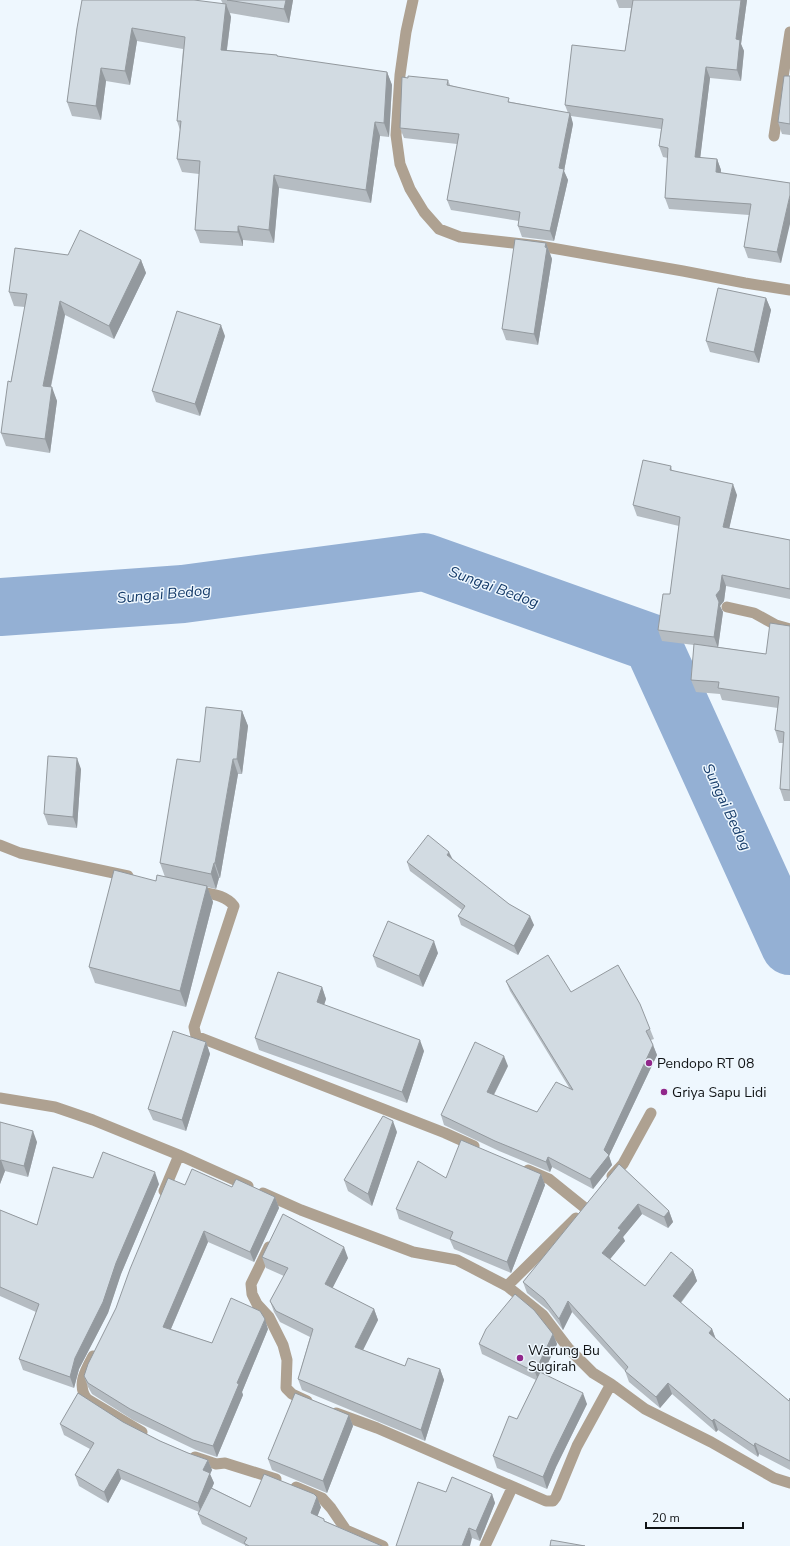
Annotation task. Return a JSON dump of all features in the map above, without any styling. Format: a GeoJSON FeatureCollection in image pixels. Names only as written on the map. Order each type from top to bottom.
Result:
{"type":"FeatureCollection","features":[{"type":"Feature","properties":{"kind":"street"},"geometry":{"type":"LineString","coordinates":[[413,0],[406,32],[400,75],[396,135],[400,164],[410,188],[424,212],[439,229],[460,237],[540,246],[790,290]]}},
{"type":"Feature","properties":{"kind":"street"},"geometry":{"type":"LineString","coordinates":[[774,136],[788,64],[790,32]]}},
{"type":"Feature","properties":{"kind":"street"},"geometry":{"type":"LineString","coordinates":[[727,607],[754,613],[776,625],[790,629]]}},
{"type":"Feature","properties":{"kind":"street"},"geometry":{"type":"LineString","coordinates":[[0,845],[20,853],[138,878]]}},
{"type":"Feature","properties":{"kind":"street"},"geometry":{"type":"LineString","coordinates":[[184,888],[221,896],[229,900],[234,906],[194,1027],[196,1036],[445,1133],[483,1151]]}},
{"type":"Feature","properties":{"kind":"street"},"geometry":{"type":"LineString","coordinates":[[0,1098],[55,1107],[93,1120],[179,1155],[289,1204],[413,1252],[457,1260],[507,1286],[543,1315],[569,1349],[593,1373],[611,1384],[645,1409],[711,1442],[774,1478],[790,1483]]}},
{"type":"Feature","properties":{"kind":"street"},"geometry":{"type":"LineString","coordinates":[[604,1186],[623,1164],[651,1113]]}},
{"type":"Feature","properties":{"kind":"street"},"geometry":{"type":"LineString","coordinates":[[161,1198],[179,1155]]}},
{"type":"Feature","properties":{"kind":"street"},"geometry":{"type":"LineString","coordinates":[[516,1165],[549,1180],[585,1208]]}},
{"type":"Feature","properties":{"kind":"street"},"geometry":{"type":"LineString","coordinates":[[507,1286],[554,1241],[595,1197]]}},
{"type":"Feature","properties":{"kind":"street"},"geometry":{"type":"LineString","coordinates":[[283,1218],[289,1204]]}},
{"type":"Feature","properties":{"kind":"street"},"geometry":{"type":"LineString","coordinates":[[274,1237],[251,1284],[252,1294],[257,1304],[269,1317],[283,1345],[288,1360],[286,1388],[292,1394],[314,1404]]}},
{"type":"Feature","properties":{"kind":"street"},"geometry":{"type":"LineString","coordinates":[[97,1347],[85,1372],[81,1387],[83,1394],[130,1426],[149,1435]]}},
{"type":"Feature","properties":{"kind":"street"},"geometry":{"type":"LineString","coordinates":[[328,1409],[433,1452],[546,1502],[553,1501],[556,1497],[577,1446],[611,1384]]}},
{"type":"Feature","properties":{"kind":"street"},"geometry":{"type":"LineString","coordinates":[[188,1454],[216,1464],[225,1462],[313,1493],[322,1498],[332,1508],[346,1530],[384,1546]]}},
{"type":"Feature","properties":{"kind":"street"},"geometry":{"type":"LineString","coordinates":[[485,1546],[512,1488]]}},
{"type":"Feature","properties":{"kind":"building"},"geometry":{"type":"Polygon","coordinates":[[[82,0],[194,0],[226,4],[221,50],[277,55],[387,72],[384,123],[375,122],[366,190],[274,175],[269,230],[238,226],[238,232],[195,230],[200,161],[177,159],[181,121],[177,121],[185,37],[132,28],[125,71],[101,68],[96,106],[67,102],[82,0]]]}},
{"type":"Feature","properties":{"kind":"building"},"geometry":{"type":"Polygon","coordinates":[[[227,0],[286,0],[284,9],[227,0]]]}},
{"type":"Feature","properties":{"kind":"building"},"geometry":{"type":"Polygon","coordinates":[[[633,0],[741,0],[736,39],[740,40],[737,70],[706,67],[695,157],[717,159],[716,172],[790,183],[790,195],[777,252],[744,247],[751,204],[665,198],[668,148],[659,146],[663,119],[565,105],[572,45],[625,51],[633,0]]]}},
{"type":"Feature","properties":{"kind":"building"},"geometry":{"type":"Polygon","coordinates":[[[408,76],[448,80],[447,85],[509,98],[508,102],[570,113],[559,168],[564,169],[550,231],[518,226],[520,212],[447,200],[459,134],[400,128],[402,77],[408,78],[408,76]]]}},
{"type":"Feature","properties":{"kind":"building"},"geometry":{"type":"Polygon","coordinates":[[[784,76],[790,76],[790,124],[778,122],[784,76]]]}},
{"type":"Feature","properties":{"kind":"building"},"geometry":{"type":"Polygon","coordinates":[[[80,230],[141,260],[109,326],[60,301],[43,386],[52,387],[45,439],[1,433],[8,381],[11,382],[27,294],[9,292],[15,248],[68,255],[80,230]]]}},
{"type":"Feature","properties":{"kind":"building"},"geometry":{"type":"Polygon","coordinates":[[[515,239],[546,243],[545,247],[547,248],[534,334],[502,329],[515,239]]]}},
{"type":"Feature","properties":{"kind":"building"},"geometry":{"type":"Polygon","coordinates":[[[718,288],[766,298],[754,352],[706,341],[718,288]]]}},
{"type":"Feature","properties":{"kind":"building"},"geometry":{"type":"Polygon","coordinates":[[[177,311],[221,325],[195,404],[152,391],[177,311]]]}},
{"type":"Feature","properties":{"kind":"building"},"geometry":{"type":"Polygon","coordinates":[[[643,460],[671,466],[670,470],[733,484],[723,527],[790,540],[790,589],[722,575],[720,590],[716,595],[719,602],[714,637],[658,630],[663,594],[670,594],[680,517],[633,505],[643,460]]]}},
{"type":"Feature","properties":{"kind":"building"},"geometry":{"type":"Polygon","coordinates":[[[770,623],[790,626],[790,790],[780,789],[784,732],[775,730],[779,697],[718,688],[719,682],[691,680],[694,644],[766,654],[770,623]]]}},
{"type":"Feature","properties":{"kind":"building"},"geometry":{"type":"Polygon","coordinates":[[[206,707],[242,711],[237,759],[233,759],[215,863],[211,874],[160,863],[177,759],[200,762],[206,707]]]}},
{"type":"Feature","properties":{"kind":"building"},"geometry":{"type":"Polygon","coordinates":[[[48,756],[77,758],[73,817],[44,814],[48,756]]]}},
{"type":"Feature","properties":{"kind":"building"},"geometry":{"type":"Polygon","coordinates":[[[428,835],[449,852],[447,855],[509,904],[530,916],[514,946],[458,916],[465,906],[407,862],[428,835]]]}},
{"type":"Feature","properties":{"kind":"building"},"geometry":{"type":"Polygon","coordinates":[[[114,870],[156,881],[157,875],[207,886],[180,991],[89,967],[114,870]]]}},
{"type":"Feature","properties":{"kind":"building"},"geometry":{"type":"Polygon","coordinates":[[[388,921],[434,941],[419,976],[373,956],[388,921]]]}},
{"type":"Feature","properties":{"kind":"building"},"geometry":{"type":"Polygon","coordinates":[[[548,955],[571,992],[618,965],[640,1004],[650,1029],[646,1031],[653,1045],[604,1150],[609,1155],[590,1179],[548,1157],[546,1162],[495,1141],[441,1115],[475,1042],[504,1056],[487,1092],[537,1112],[556,1082],[573,1090],[506,981],[548,955]]]}},
{"type":"Feature","properties":{"kind":"building"},"geometry":{"type":"Polygon","coordinates":[[[278,972],[322,987],[317,1002],[420,1040],[402,1092],[255,1038],[278,972]]]}},
{"type":"Feature","properties":{"kind":"building"},"geometry":{"type":"Polygon","coordinates":[[[173,1031],[206,1042],[182,1120],[148,1109],[173,1031]]]}},
{"type":"Feature","properties":{"kind":"building"},"geometry":{"type":"Polygon","coordinates":[[[383,1116],[393,1121],[368,1194],[344,1180],[383,1116]]]}},
{"type":"Feature","properties":{"kind":"building"},"geometry":{"type":"Polygon","coordinates":[[[0,1122],[33,1131],[24,1166],[0,1161],[0,1122]]]}},
{"type":"Feature","properties":{"kind":"building"},"geometry":{"type":"Polygon","coordinates":[[[461,1140],[541,1174],[507,1262],[450,1239],[453,1232],[396,1209],[418,1161],[446,1178],[461,1140]]]}},
{"type":"Feature","properties":{"kind":"building"},"geometry":{"type":"Polygon","coordinates":[[[103,1152],[155,1172],[116,1263],[103,1302],[75,1358],[70,1377],[19,1359],[39,1304],[0,1287],[0,1210],[37,1225],[53,1167],[93,1178],[103,1152]]]}},
{"type":"Feature","properties":{"kind":"building"},"geometry":{"type":"Polygon","coordinates":[[[619,1164],[669,1211],[664,1217],[638,1204],[618,1228],[621,1230],[602,1253],[645,1286],[671,1252],[693,1270],[673,1296],[712,1329],[709,1333],[789,1401],[790,1398],[790,1461],[755,1443],[754,1446],[714,1419],[712,1421],[668,1383],[656,1397],[625,1371],[628,1367],[568,1301],[559,1319],[544,1299],[523,1282],[619,1164]]]}},
{"type":"Feature","properties":{"kind":"building"},"geometry":{"type":"Polygon","coordinates":[[[192,1169],[232,1187],[236,1179],[275,1197],[250,1252],[204,1231],[163,1327],[212,1343],[231,1298],[260,1311],[265,1319],[237,1383],[239,1384],[213,1446],[193,1440],[130,1409],[88,1383],[84,1376],[88,1364],[116,1308],[130,1269],[168,1178],[185,1185],[192,1169]]]}},
{"type":"Feature","properties":{"kind":"building"},"geometry":{"type":"Polygon","coordinates":[[[283,1214],[344,1247],[325,1284],[374,1309],[355,1347],[405,1366],[408,1358],[440,1369],[421,1430],[298,1379],[313,1329],[276,1311],[270,1301],[288,1268],[262,1257],[283,1214]]]}},
{"type":"Feature","properties":{"kind":"building"},"geometry":{"type":"Polygon","coordinates":[[[515,1294],[534,1310],[553,1334],[535,1372],[479,1344],[486,1329],[515,1294]]]}},
{"type":"Feature","properties":{"kind":"building"},"geometry":{"type":"Polygon","coordinates":[[[540,1372],[583,1393],[543,1477],[493,1456],[509,1416],[517,1419],[540,1372]]]}},
{"type":"Feature","properties":{"kind":"building"},"geometry":{"type":"Polygon","coordinates":[[[78,1393],[123,1422],[160,1441],[208,1460],[203,1470],[210,1473],[198,1503],[118,1469],[104,1492],[75,1475],[94,1443],[60,1424],[78,1393]]]}},
{"type":"Feature","properties":{"kind":"building"},"geometry":{"type":"Polygon","coordinates":[[[295,1393],[349,1415],[323,1481],[268,1459],[295,1393]]]}},
{"type":"Feature","properties":{"kind":"building"},"geometry":{"type":"Polygon","coordinates":[[[264,1474],[314,1494],[317,1497],[311,1513],[324,1519],[324,1521],[382,1546],[249,1546],[244,1543],[247,1538],[198,1514],[211,1488],[250,1507],[264,1474]]]}},
{"type":"Feature","properties":{"kind":"building"},"geometry":{"type":"Polygon","coordinates":[[[452,1477],[492,1494],[476,1531],[469,1528],[462,1546],[396,1546],[418,1482],[446,1492],[452,1477]]]}},
{"type":"Feature","properties":{"kind":"building"},"geometry":{"type":"Polygon","coordinates":[[[551,1540],[585,1546],[550,1546],[551,1540]]]}},
{"type":"Feature","properties":{"kind":"waterway","name":"Sungai Bedog"},"geometry":{"type":"LineString","coordinates":[[0,607],[183,594],[424,562],[652,643],[790,946]]}},
{"type":"Feature","properties":{"kind":"place","name":"Pendopo RT 08"},"geometry":{"type":"Point","coordinates":[649,1063]}},
{"type":"Feature","properties":{"kind":"place","name":"Griya Sapu Lidi"},"geometry":{"type":"Point","coordinates":[664,1092]}},
{"type":"Feature","properties":{"kind":"place","name":"Warung Bu Sugirah"},"geometry":{"type":"Point","coordinates":[520,1358]}}]}
